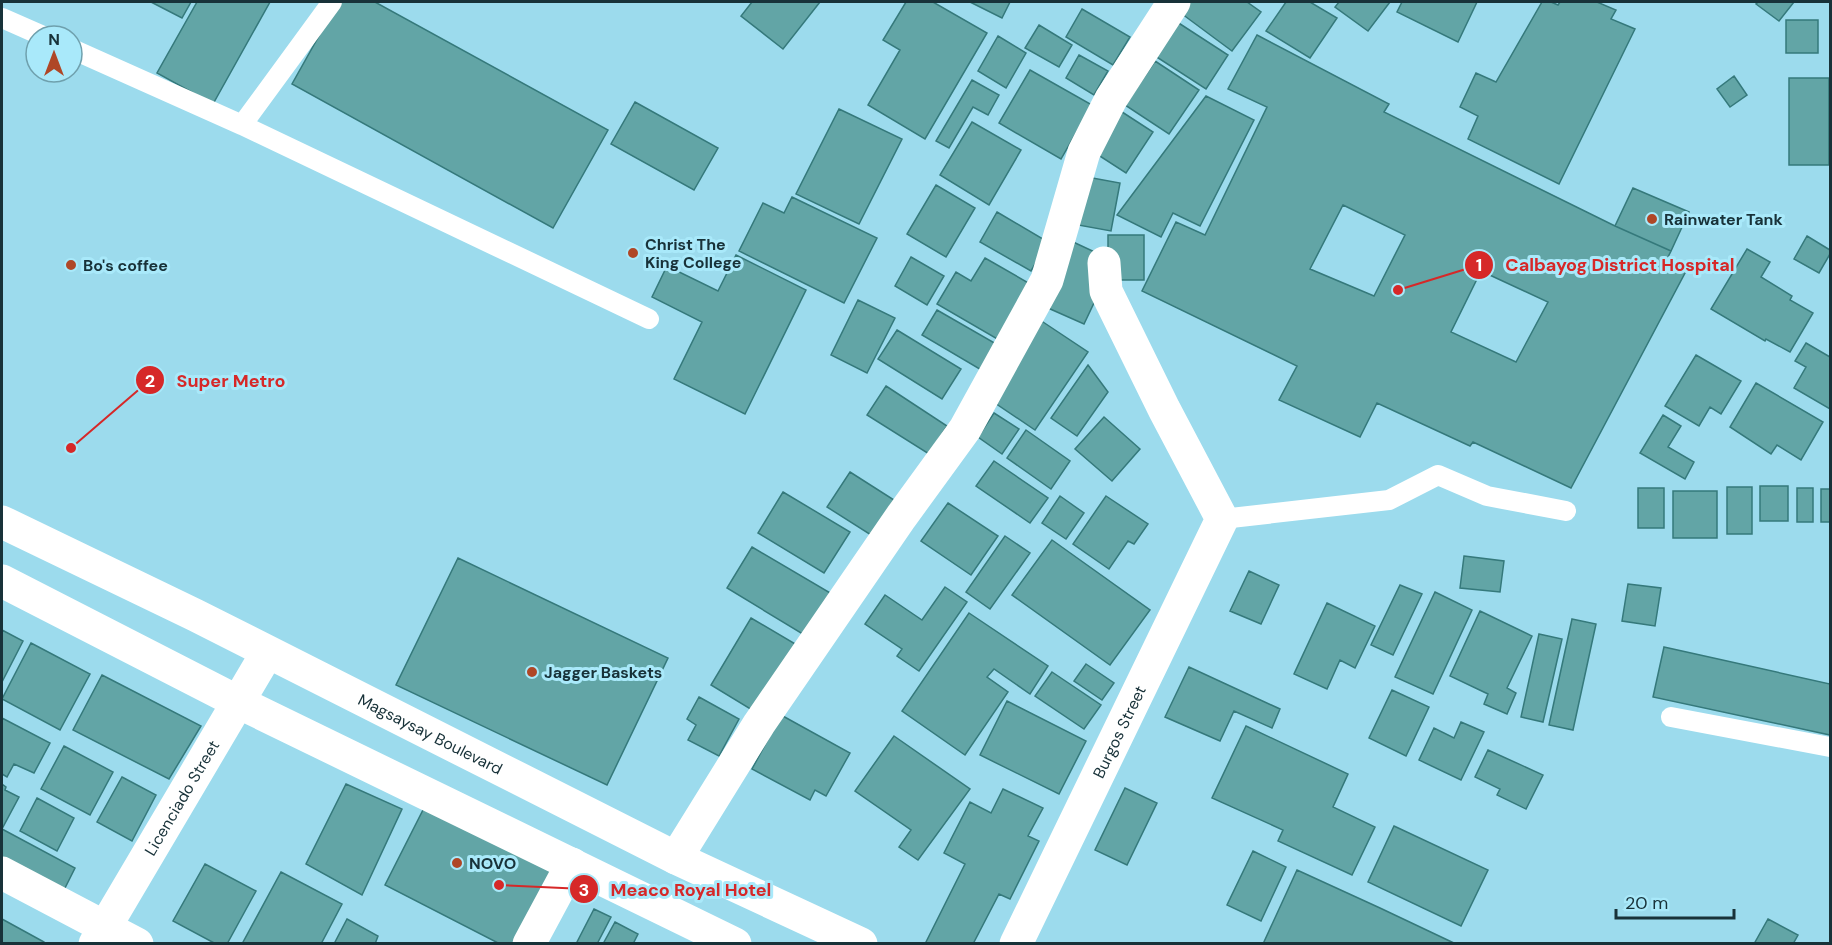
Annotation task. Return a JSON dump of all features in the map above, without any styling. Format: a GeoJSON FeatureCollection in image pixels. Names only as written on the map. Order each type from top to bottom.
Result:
{"type":"FeatureCollection","features":[{"type":"Feature","properties":{"kind":"street"},"geometry":{"type":"LineString","coordinates":[[676,858],[759,724],[901,516],[965,429],[1047,280],[1084,152],[1111,99],[1174,2]]}},
{"type":"Feature","properties":{"kind":"street"},"geometry":{"type":"LineString","coordinates":[[1104,264],[1106,291],[1164,409],[1222,519]]}},
{"type":"Feature","properties":{"kind":"street","name":"Burgos Street"},"geometry":{"type":"LineString","coordinates":[[1016,944],[1222,519]]}},
{"type":"Feature","properties":{"kind":"street","name":"Magsaysay Boulevard"},"geometry":{"type":"LineString","coordinates":[[2,522],[184,610],[635,838],[861,944]]}},
{"type":"Feature","properties":{"kind":"street"},"geometry":{"type":"LineString","coordinates":[[2,581],[238,702],[735,944]]}},
{"type":"Feature","properties":{"kind":"street","name":"Licenciado Street"},"geometry":{"type":"LineString","coordinates":[[100,935],[267,652]]}},
{"type":"Feature","properties":{"kind":"street"},"geometry":{"type":"LineString","coordinates":[[612,884],[635,838]]}},
{"type":"Feature","properties":{"kind":"street"},"geometry":{"type":"LineString","coordinates":[[529,944],[572,864]]}},
{"type":"Feature","properties":{"kind":"street"},"geometry":{"type":"LineString","coordinates":[[2,873],[100,935],[137,944]]}},
{"type":"Feature","properties":{"kind":"lane"},"geometry":{"type":"LineString","coordinates":[[242,125],[332,2]]}},
{"type":"Feature","properties":{"kind":"lane"},"geometry":{"type":"LineString","coordinates":[[2,18],[24,28]]}},
{"type":"Feature","properties":{"kind":"lane"},"geometry":{"type":"LineString","coordinates":[[84,54],[242,125],[649,319]]}},
{"type":"Feature","properties":{"kind":"lane"},"geometry":{"type":"LineString","coordinates":[[1222,519],[1389,500],[1438,475],[1486,496],[1566,511]]}},
{"type":"Feature","properties":{"kind":"lane"},"geometry":{"type":"LineString","coordinates":[[1671,717],[1830,747]]}},
{"type":"Feature","properties":{"kind":"building"},"geometry":{"type":"Polygon","coordinates":[[[151,2],[191,2],[182,18],[151,2]]]}},
{"type":"Feature","properties":{"kind":"building"},"geometry":{"type":"Polygon","coordinates":[[[197,2],[270,2],[213,104],[157,73],[197,2]]]}},
{"type":"Feature","properties":{"kind":"building"},"geometry":{"type":"Polygon","coordinates":[[[338,2],[375,2],[608,130],[553,228],[292,84],[338,2]]]}},
{"type":"Feature","properties":{"kind":"building"},"geometry":{"type":"Polygon","coordinates":[[[752,2],[820,2],[783,49],[741,16],[752,2]]]}},
{"type":"Feature","properties":{"kind":"building"},"geometry":{"type":"Polygon","coordinates":[[[906,2],[933,2],[987,33],[925,139],[868,105],[900,50],[883,40],[906,2]]]}},
{"type":"Feature","properties":{"kind":"building"},"geometry":{"type":"Polygon","coordinates":[[[970,2],[1010,2],[1002,18],[970,2]]]}},
{"type":"Feature","properties":{"kind":"building"},"geometry":{"type":"Polygon","coordinates":[[[1186,2],[1247,2],[1261,12],[1232,51],[1178,11],[1186,2]]]}},
{"type":"Feature","properties":{"kind":"building"},"geometry":{"type":"Polygon","coordinates":[[[1286,2],[1310,2],[1337,18],[1310,58],[1266,31],[1286,2]]]}},
{"type":"Feature","properties":{"kind":"building"},"geometry":{"type":"Polygon","coordinates":[[[1339,2],[1390,2],[1368,31],[1335,7],[1339,2]]]}},
{"type":"Feature","properties":{"kind":"building"},"geometry":{"type":"Polygon","coordinates":[[[1402,2],[1477,2],[1458,42],[1397,12],[1402,2]]]}},
{"type":"Feature","properties":{"kind":"building"},"geometry":{"type":"Polygon","coordinates":[[[1542,2],[1558,5],[1560,2],[1597,2],[1616,10],[1611,19],[1635,29],[1559,184],[1468,139],[1478,116],[1460,107],[1476,73],[1496,82],[1542,2]]]}},
{"type":"Feature","properties":{"kind":"building"},"geometry":{"type":"Polygon","coordinates":[[[1758,2],[1794,2],[1779,21],[1756,4],[1758,2]]]}},
{"type":"Feature","properties":{"kind":"building"},"geometry":{"type":"Polygon","coordinates":[[[1082,9],[1130,37],[1113,65],[1066,37],[1082,9]]]}},
{"type":"Feature","properties":{"kind":"building"},"geometry":{"type":"Polygon","coordinates":[[[1174,20],[1228,55],[1206,89],[1152,54],[1174,20]]]}},
{"type":"Feature","properties":{"kind":"building"},"geometry":{"type":"Polygon","coordinates":[[[1786,20],[1818,20],[1818,53],[1786,53],[1786,20]]]}},
{"type":"Feature","properties":{"kind":"building"},"geometry":{"type":"Polygon","coordinates":[[[1039,25],[1072,45],[1059,67],[1025,48],[1039,25]]]}},
{"type":"Feature","properties":{"kind":"building"},"geometry":{"type":"Polygon","coordinates":[[[1257,35],[1389,104],[1384,112],[1615,226],[1671,251],[1665,263],[1685,273],[1571,488],[1473,442],[1470,446],[1377,403],[1360,437],[1279,400],[1297,366],[1142,291],[1176,222],[1205,235],[1267,107],[1228,89],[1257,35]],[[1343,205],[1310,269],[1374,296],[1405,235],[1343,205]],[[1481,271],[1451,332],[1516,362],[1548,302],[1481,271]]]}},
{"type":"Feature","properties":{"kind":"building"},"geometry":{"type":"Polygon","coordinates":[[[998,36],[1026,53],[1006,88],[978,71],[998,36]]]}},
{"type":"Feature","properties":{"kind":"building"},"geometry":{"type":"Polygon","coordinates":[[[1079,55],[1108,71],[1094,95],[1066,78],[1079,55]]]}},
{"type":"Feature","properties":{"kind":"building"},"geometry":{"type":"Polygon","coordinates":[[[1155,61],[1199,90],[1169,134],[1125,105],[1155,61]]]}},
{"type":"Feature","properties":{"kind":"building"},"geometry":{"type":"Polygon","coordinates":[[[1030,70],[1092,105],[1061,159],[999,123],[1030,70]]]}},
{"type":"Feature","properties":{"kind":"building"},"geometry":{"type":"Polygon","coordinates":[[[1734,76],[1747,95],[1730,107],[1717,89],[1734,76]]]}},
{"type":"Feature","properties":{"kind":"building"},"geometry":{"type":"Polygon","coordinates":[[[1789,78],[1829,78],[1829,165],[1789,165],[1789,78]]]}},
{"type":"Feature","properties":{"kind":"building"},"geometry":{"type":"Polygon","coordinates":[[[972,80],[999,95],[988,115],[973,107],[949,148],[936,141],[972,80]]]}},
{"type":"Feature","properties":{"kind":"building"},"geometry":{"type":"Polygon","coordinates":[[[1206,96],[1254,120],[1200,226],[1173,213],[1161,237],[1117,215],[1206,96]]]}},
{"type":"Feature","properties":{"kind":"building"},"geometry":{"type":"Polygon","coordinates":[[[635,102],[718,148],[694,190],[611,144],[635,102]]]}},
{"type":"Feature","properties":{"kind":"building"},"geometry":{"type":"Polygon","coordinates":[[[839,109],[902,139],[859,224],[796,194],[839,109]]]}},
{"type":"Feature","properties":{"kind":"building"},"geometry":{"type":"Polygon","coordinates":[[[1119,110],[1153,132],[1126,173],[1092,151],[1119,110]]]}},
{"type":"Feature","properties":{"kind":"building"},"geometry":{"type":"Polygon","coordinates":[[[972,122],[1021,150],[989,205],[940,175],[972,122]]]}},
{"type":"Feature","properties":{"kind":"building"},"geometry":{"type":"Polygon","coordinates":[[[1087,177],[1120,183],[1111,231],[1078,225],[1087,177]]]}},
{"type":"Feature","properties":{"kind":"building"},"geometry":{"type":"Polygon","coordinates":[[[936,185],[975,208],[946,257],[907,234],[936,185]]]}},
{"type":"Feature","properties":{"kind":"building","name":"Rainwater Tank"},"geometry":{"type":"Polygon","coordinates":[[[1633,188],[1689,212],[1671,251],[1615,226],[1633,188]]]}},
{"type":"Feature","properties":{"kind":"building"},"geometry":{"type":"Polygon","coordinates":[[[792,197],[877,238],[844,303],[739,251],[763,203],[784,213],[792,197]]]}},
{"type":"Feature","properties":{"kind":"building"},"geometry":{"type":"Polygon","coordinates":[[[997,212],[1048,242],[1031,271],[980,242],[997,212]]]}},
{"type":"Feature","properties":{"kind":"building"},"geometry":{"type":"Polygon","coordinates":[[[1108,235],[1144,235],[1144,280],[1108,280],[1108,235]]]}},
{"type":"Feature","properties":{"kind":"building"},"geometry":{"type":"Polygon","coordinates":[[[1807,236],[1830,250],[1819,273],[1794,259],[1807,236]]]}},
{"type":"Feature","properties":{"kind":"building"},"geometry":{"type":"Polygon","coordinates":[[[1071,241],[1099,254],[1102,286],[1084,324],[1048,308],[1071,241]]]}},
{"type":"Feature","properties":{"kind":"building"},"geometry":{"type":"Polygon","coordinates":[[[1747,249],[1770,262],[1761,277],[1792,296],[1790,300],[1813,313],[1790,352],[1766,339],[1765,341],[1711,309],[1747,249]]]}},
{"type":"Feature","properties":{"kind":"building"},"geometry":{"type":"Polygon","coordinates":[[[736,255],[806,290],[745,414],[674,379],[702,322],[652,297],[667,266],[718,291],[736,255]]]}},
{"type":"Feature","properties":{"kind":"building"},"geometry":{"type":"Polygon","coordinates":[[[911,257],[944,276],[927,305],[895,286],[911,257]]]}},
{"type":"Feature","properties":{"kind":"building"},"geometry":{"type":"Polygon","coordinates":[[[985,258],[1032,285],[999,340],[937,304],[956,272],[971,281],[985,258]]]}},
{"type":"Feature","properties":{"kind":"building"},"geometry":{"type":"Polygon","coordinates":[[[858,300],[895,318],[867,373],[831,355],[858,300]]]}},
{"type":"Feature","properties":{"kind":"building"},"geometry":{"type":"Polygon","coordinates":[[[937,310],[998,345],[983,371],[922,335],[937,310]]]}},
{"type":"Feature","properties":{"kind":"building"},"geometry":{"type":"Polygon","coordinates":[[[1040,320],[1088,352],[1035,430],[992,401],[1040,320]]]}},
{"type":"Feature","properties":{"kind":"building"},"geometry":{"type":"Polygon","coordinates":[[[897,330],[961,369],[942,399],[878,359],[897,330]]]}},
{"type":"Feature","properties":{"kind":"building"},"geometry":{"type":"Polygon","coordinates":[[[1806,343],[1830,357],[1830,409],[1794,388],[1806,367],[1795,361],[1806,343]]]}},
{"type":"Feature","properties":{"kind":"building"},"geometry":{"type":"Polygon","coordinates":[[[1696,355],[1741,381],[1721,414],[1710,407],[1699,426],[1665,406],[1696,355]]]}},
{"type":"Feature","properties":{"kind":"building"},"geometry":{"type":"Polygon","coordinates":[[[1088,365],[1108,392],[1077,436],[1051,418],[1088,365]]]}},
{"type":"Feature","properties":{"kind":"building"},"geometry":{"type":"Polygon","coordinates":[[[1756,383],[1823,422],[1801,460],[1777,445],[1771,454],[1730,427],[1756,383]]]}},
{"type":"Feature","properties":{"kind":"building"},"geometry":{"type":"Polygon","coordinates":[[[886,386],[947,426],[929,454],[867,415],[886,386]]]}},
{"type":"Feature","properties":{"kind":"building"},"geometry":{"type":"Polygon","coordinates":[[[994,413],[1019,429],[1002,454],[978,437],[994,413]]]}},
{"type":"Feature","properties":{"kind":"building"},"geometry":{"type":"Polygon","coordinates":[[[1663,415],[1681,426],[1668,447],[1694,462],[1685,479],[1640,453],[1663,415]]]}},
{"type":"Feature","properties":{"kind":"building"},"geometry":{"type":"Polygon","coordinates":[[[1104,417],[1140,449],[1112,481],[1075,449],[1104,417]]]}},
{"type":"Feature","properties":{"kind":"building"},"geometry":{"type":"Polygon","coordinates":[[[1026,430],[1070,461],[1051,489],[1007,458],[1026,430]]]}},
{"type":"Feature","properties":{"kind":"building"},"geometry":{"type":"Polygon","coordinates":[[[994,461],[1048,498],[1030,523],[976,486],[994,461]]]}},
{"type":"Feature","properties":{"kind":"building"},"geometry":{"type":"Polygon","coordinates":[[[850,472],[894,500],[871,535],[827,507],[850,472]]]}},
{"type":"Feature","properties":{"kind":"building"},"geometry":{"type":"Polygon","coordinates":[[[1760,486],[1788,486],[1788,521],[1760,521],[1760,486]]]}},
{"type":"Feature","properties":{"kind":"building"},"geometry":{"type":"Polygon","coordinates":[[[1727,487],[1752,487],[1752,534],[1727,534],[1727,487]]]}},
{"type":"Feature","properties":{"kind":"building"},"geometry":{"type":"Polygon","coordinates":[[[1638,488],[1664,488],[1664,528],[1638,528],[1638,488]]]}},
{"type":"Feature","properties":{"kind":"building"},"geometry":{"type":"Polygon","coordinates":[[[1797,488],[1813,488],[1813,522],[1797,522],[1797,488]]]}},
{"type":"Feature","properties":{"kind":"building"},"geometry":{"type":"Polygon","coordinates":[[[1821,489],[1830,489],[1830,522],[1821,522],[1821,489]]]}},
{"type":"Feature","properties":{"kind":"building"},"geometry":{"type":"Polygon","coordinates":[[[1673,491],[1717,491],[1717,538],[1673,538],[1673,491]]]}},
{"type":"Feature","properties":{"kind":"building"},"geometry":{"type":"Polygon","coordinates":[[[783,492],[850,532],[824,573],[758,533],[783,492]]]}},
{"type":"Feature","properties":{"kind":"building"},"geometry":{"type":"Polygon","coordinates":[[[1060,496],[1084,513],[1066,539],[1042,523],[1060,496]]]}},
{"type":"Feature","properties":{"kind":"building"},"geometry":{"type":"Polygon","coordinates":[[[1106,496],[1148,524],[1134,544],[1128,541],[1109,569],[1073,544],[1106,496]]]}},
{"type":"Feature","properties":{"kind":"building"},"geometry":{"type":"Polygon","coordinates":[[[948,503],[998,536],[971,575],[921,541],[948,503]]]}},
{"type":"Feature","properties":{"kind":"building"},"geometry":{"type":"Polygon","coordinates":[[[1005,536],[1030,553],[990,609],[966,592],[1005,536]]]}},
{"type":"Feature","properties":{"kind":"building"},"geometry":{"type":"Polygon","coordinates":[[[1052,540],[1150,610],[1110,665],[1012,595],[1052,540]]]}},
{"type":"Feature","properties":{"kind":"building"},"geometry":{"type":"Polygon","coordinates":[[[752,547],[832,594],[806,636],[727,588],[752,547]]]}},
{"type":"Feature","properties":{"kind":"building"},"geometry":{"type":"Polygon","coordinates":[[[1464,556],[1504,561],[1500,592],[1460,588],[1464,556]]]}},
{"type":"Feature","properties":{"kind":"building","name":"Jagger Baskets"},"geometry":{"type":"Polygon","coordinates":[[[458,558],[668,658],[607,785],[396,685],[458,558]]]}},
{"type":"Feature","properties":{"kind":"building"},"geometry":{"type":"Polygon","coordinates":[[[1249,571],[1279,585],[1261,624],[1230,611],[1249,571]]]}},
{"type":"Feature","properties":{"kind":"building"},"geometry":{"type":"Polygon","coordinates":[[[1628,584],[1661,588],[1655,626],[1622,621],[1628,584]]]}},
{"type":"Feature","properties":{"kind":"building"},"geometry":{"type":"Polygon","coordinates":[[[1400,585],[1422,594],[1393,655],[1371,645],[1400,585]]]}},
{"type":"Feature","properties":{"kind":"building"},"geometry":{"type":"Polygon","coordinates":[[[945,587],[967,602],[919,671],[897,656],[902,649],[865,624],[885,595],[922,620],[945,587]]]}},
{"type":"Feature","properties":{"kind":"building"},"geometry":{"type":"Polygon","coordinates":[[[1435,592],[1472,610],[1433,694],[1395,677],[1435,592]]]}},
{"type":"Feature","properties":{"kind":"building"},"geometry":{"type":"Polygon","coordinates":[[[1327,603],[1375,626],[1355,668],[1340,660],[1327,689],[1294,674],[1327,603]]]}},
{"type":"Feature","properties":{"kind":"building"},"geometry":{"type":"Polygon","coordinates":[[[1480,611],[1532,636],[1507,688],[1516,693],[1507,714],[1484,704],[1488,694],[1450,676],[1480,611]]]}},
{"type":"Feature","properties":{"kind":"building"},"geometry":{"type":"Polygon","coordinates":[[[969,613],[1048,666],[1030,694],[994,669],[987,677],[1008,692],[965,755],[902,711],[969,613]]]}},
{"type":"Feature","properties":{"kind":"building"},"geometry":{"type":"Polygon","coordinates":[[[751,618],[797,645],[757,713],[711,685],[751,618]]]}},
{"type":"Feature","properties":{"kind":"building"},"geometry":{"type":"Polygon","coordinates":[[[1572,619],[1596,624],[1573,730],[1549,725],[1572,619]]]}},
{"type":"Feature","properties":{"kind":"building"},"geometry":{"type":"Polygon","coordinates":[[[2,630],[23,641],[2,682],[2,630]]]}},
{"type":"Feature","properties":{"kind":"building"},"geometry":{"type":"Polygon","coordinates":[[[1539,634],[1562,639],[1543,722],[1521,717],[1539,634]]]}},
{"type":"Feature","properties":{"kind":"building"},"geometry":{"type":"Polygon","coordinates":[[[31,643],[90,674],[60,730],[2,699],[31,643]]]}},
{"type":"Feature","properties":{"kind":"building"},"geometry":{"type":"Polygon","coordinates":[[[1664,647],[1830,684],[1830,735],[1653,697],[1664,647]]]}},
{"type":"Feature","properties":{"kind":"building"},"geometry":{"type":"Polygon","coordinates":[[[1086,664],[1114,683],[1102,700],[1074,681],[1086,664]]]}},
{"type":"Feature","properties":{"kind":"building"},"geometry":{"type":"Polygon","coordinates":[[[1189,667],[1280,709],[1272,728],[1234,711],[1220,741],[1165,717],[1189,667]]]}},
{"type":"Feature","properties":{"kind":"building"},"geometry":{"type":"Polygon","coordinates":[[[1052,672],[1101,705],[1084,729],[1035,696],[1052,672]]]}},
{"type":"Feature","properties":{"kind":"building"},"geometry":{"type":"Polygon","coordinates":[[[102,675],[201,726],[169,779],[73,730],[102,675]]]}},
{"type":"Feature","properties":{"kind":"building"},"geometry":{"type":"Polygon","coordinates":[[[1392,690],[1429,707],[1406,756],[1369,738],[1392,690]]]}},
{"type":"Feature","properties":{"kind":"building"},"geometry":{"type":"Polygon","coordinates":[[[699,697],[739,719],[719,756],[688,740],[696,725],[687,719],[699,697]]]}},
{"type":"Feature","properties":{"kind":"building"},"geometry":{"type":"Polygon","coordinates":[[[1007,701],[1086,741],[1059,794],[980,755],[1007,701]]]}},
{"type":"Feature","properties":{"kind":"building"},"geometry":{"type":"Polygon","coordinates":[[[781,715],[850,753],[826,796],[815,790],[810,800],[752,769],[781,715]]]}},
{"type":"Feature","properties":{"kind":"building"},"geometry":{"type":"Polygon","coordinates":[[[2,718],[50,743],[34,773],[14,764],[7,777],[2,774],[2,718]]]}},
{"type":"Feature","properties":{"kind":"building"},"geometry":{"type":"Polygon","coordinates":[[[1461,722],[1484,732],[1461,780],[1419,760],[1434,728],[1454,738],[1461,722]]]}},
{"type":"Feature","properties":{"kind":"building"},"geometry":{"type":"Polygon","coordinates":[[[1246,726],[1348,774],[1333,807],[1375,827],[1352,875],[1278,841],[1283,830],[1212,798],[1246,726]]]}},
{"type":"Feature","properties":{"kind":"building"},"geometry":{"type":"Polygon","coordinates":[[[894,736],[970,789],[918,860],[899,847],[911,830],[855,791],[894,736]]]}},
{"type":"Feature","properties":{"kind":"building"},"geometry":{"type":"Polygon","coordinates":[[[64,746],[113,772],[90,815],[41,789],[64,746]]]}},
{"type":"Feature","properties":{"kind":"building"},"geometry":{"type":"Polygon","coordinates":[[[1488,750],[1543,775],[1526,809],[1497,795],[1500,789],[1475,777],[1488,750]]]}},
{"type":"Feature","properties":{"kind":"building"},"geometry":{"type":"Polygon","coordinates":[[[122,777],[156,795],[132,841],[97,822],[122,777]]]}},
{"type":"Feature","properties":{"kind":"building"},"geometry":{"type":"Polygon","coordinates":[[[2,784],[6,787],[5,790],[19,797],[3,827],[2,826],[2,784]]]}},
{"type":"Feature","properties":{"kind":"building"},"geometry":{"type":"Polygon","coordinates":[[[346,784],[402,809],[362,895],[306,864],[346,784]]]}},
{"type":"Feature","properties":{"kind":"building"},"geometry":{"type":"Polygon","coordinates":[[[1125,788],[1157,803],[1127,865],[1095,850],[1125,788]]]}},
{"type":"Feature","properties":{"kind":"building"},"geometry":{"type":"Polygon","coordinates":[[[1003,789],[1043,808],[1028,836],[1039,841],[1010,899],[999,894],[973,944],[925,944],[965,864],[944,853],[970,802],[991,813],[1003,789]]]}},
{"type":"Feature","properties":{"kind":"building"},"geometry":{"type":"Polygon","coordinates":[[[37,798],[74,818],[57,851],[20,831],[37,798]]]}},
{"type":"Feature","properties":{"kind":"building"},"geometry":{"type":"Polygon","coordinates":[[[425,806],[558,869],[518,944],[500,944],[385,885],[425,806]]]}},
{"type":"Feature","properties":{"kind":"building"},"geometry":{"type":"Polygon","coordinates":[[[1394,826],[1488,870],[1461,926],[1368,882],[1394,826]]]}},
{"type":"Feature","properties":{"kind":"building"},"geometry":{"type":"Polygon","coordinates":[[[2,829],[75,868],[64,890],[2,857],[2,829]]]}},
{"type":"Feature","properties":{"kind":"building"},"geometry":{"type":"Polygon","coordinates":[[[1253,851],[1286,867],[1261,921],[1227,905],[1253,851]]]}},
{"type":"Feature","properties":{"kind":"building"},"geometry":{"type":"Polygon","coordinates":[[[205,864],[256,891],[227,944],[216,944],[173,921],[205,864]]]}},
{"type":"Feature","properties":{"kind":"building"},"geometry":{"type":"Polygon","coordinates":[[[1297,870],[1380,908],[1456,944],[1263,944],[1297,870]]]}},
{"type":"Feature","properties":{"kind":"building"},"geometry":{"type":"Polygon","coordinates":[[[281,872],[342,904],[321,944],[242,944],[281,872]]]}},
{"type":"Feature","properties":{"kind":"building"},"geometry":{"type":"Polygon","coordinates":[[[594,909],[611,917],[597,944],[576,944],[594,909]]]}},
{"type":"Feature","properties":{"kind":"building"},"geometry":{"type":"Polygon","coordinates":[[[2,919],[44,942],[44,944],[2,944],[2,919]]]}},
{"type":"Feature","properties":{"kind":"building"},"geometry":{"type":"Polygon","coordinates":[[[347,919],[378,936],[375,944],[334,944],[347,919]]]}},
{"type":"Feature","properties":{"kind":"building"},"geometry":{"type":"Polygon","coordinates":[[[1768,919],[1798,935],[1793,944],[1754,944],[1768,919]]]}},
{"type":"Feature","properties":{"kind":"building"},"geometry":{"type":"Polygon","coordinates":[[[615,922],[638,934],[633,944],[603,944],[615,922]]]}},
{"type":"Feature","properties":{"kind":"place","name":"Rainwater Tank"},"geometry":{"type":"Point","coordinates":[1652,219]}},
{"type":"Feature","properties":{"kind":"place","name":"Christ The King College"},"geometry":{"type":"Point","coordinates":[633,253]}},
{"type":"Feature","properties":{"kind":"place","name":"Bo's coffee"},"geometry":{"type":"Point","coordinates":[71,265]}},
{"type":"Feature","properties":{"kind":"place","name":"Calbayog District Hospital"},"geometry":{"type":"Point","coordinates":[1398,290]}},
{"type":"Feature","properties":{"kind":"place","name":"Super Metro"},"geometry":{"type":"Point","coordinates":[71,448]}},
{"type":"Feature","properties":{"kind":"place","name":"Jagger Baskets"},"geometry":{"type":"Point","coordinates":[532,672]}},
{"type":"Feature","properties":{"kind":"place","name":"NOVO"},"geometry":{"type":"Point","coordinates":[457,863]}},
{"type":"Feature","properties":{"kind":"place","name":"Meaco Royal Hotel"},"geometry":{"type":"Point","coordinates":[499,885]}}]}
